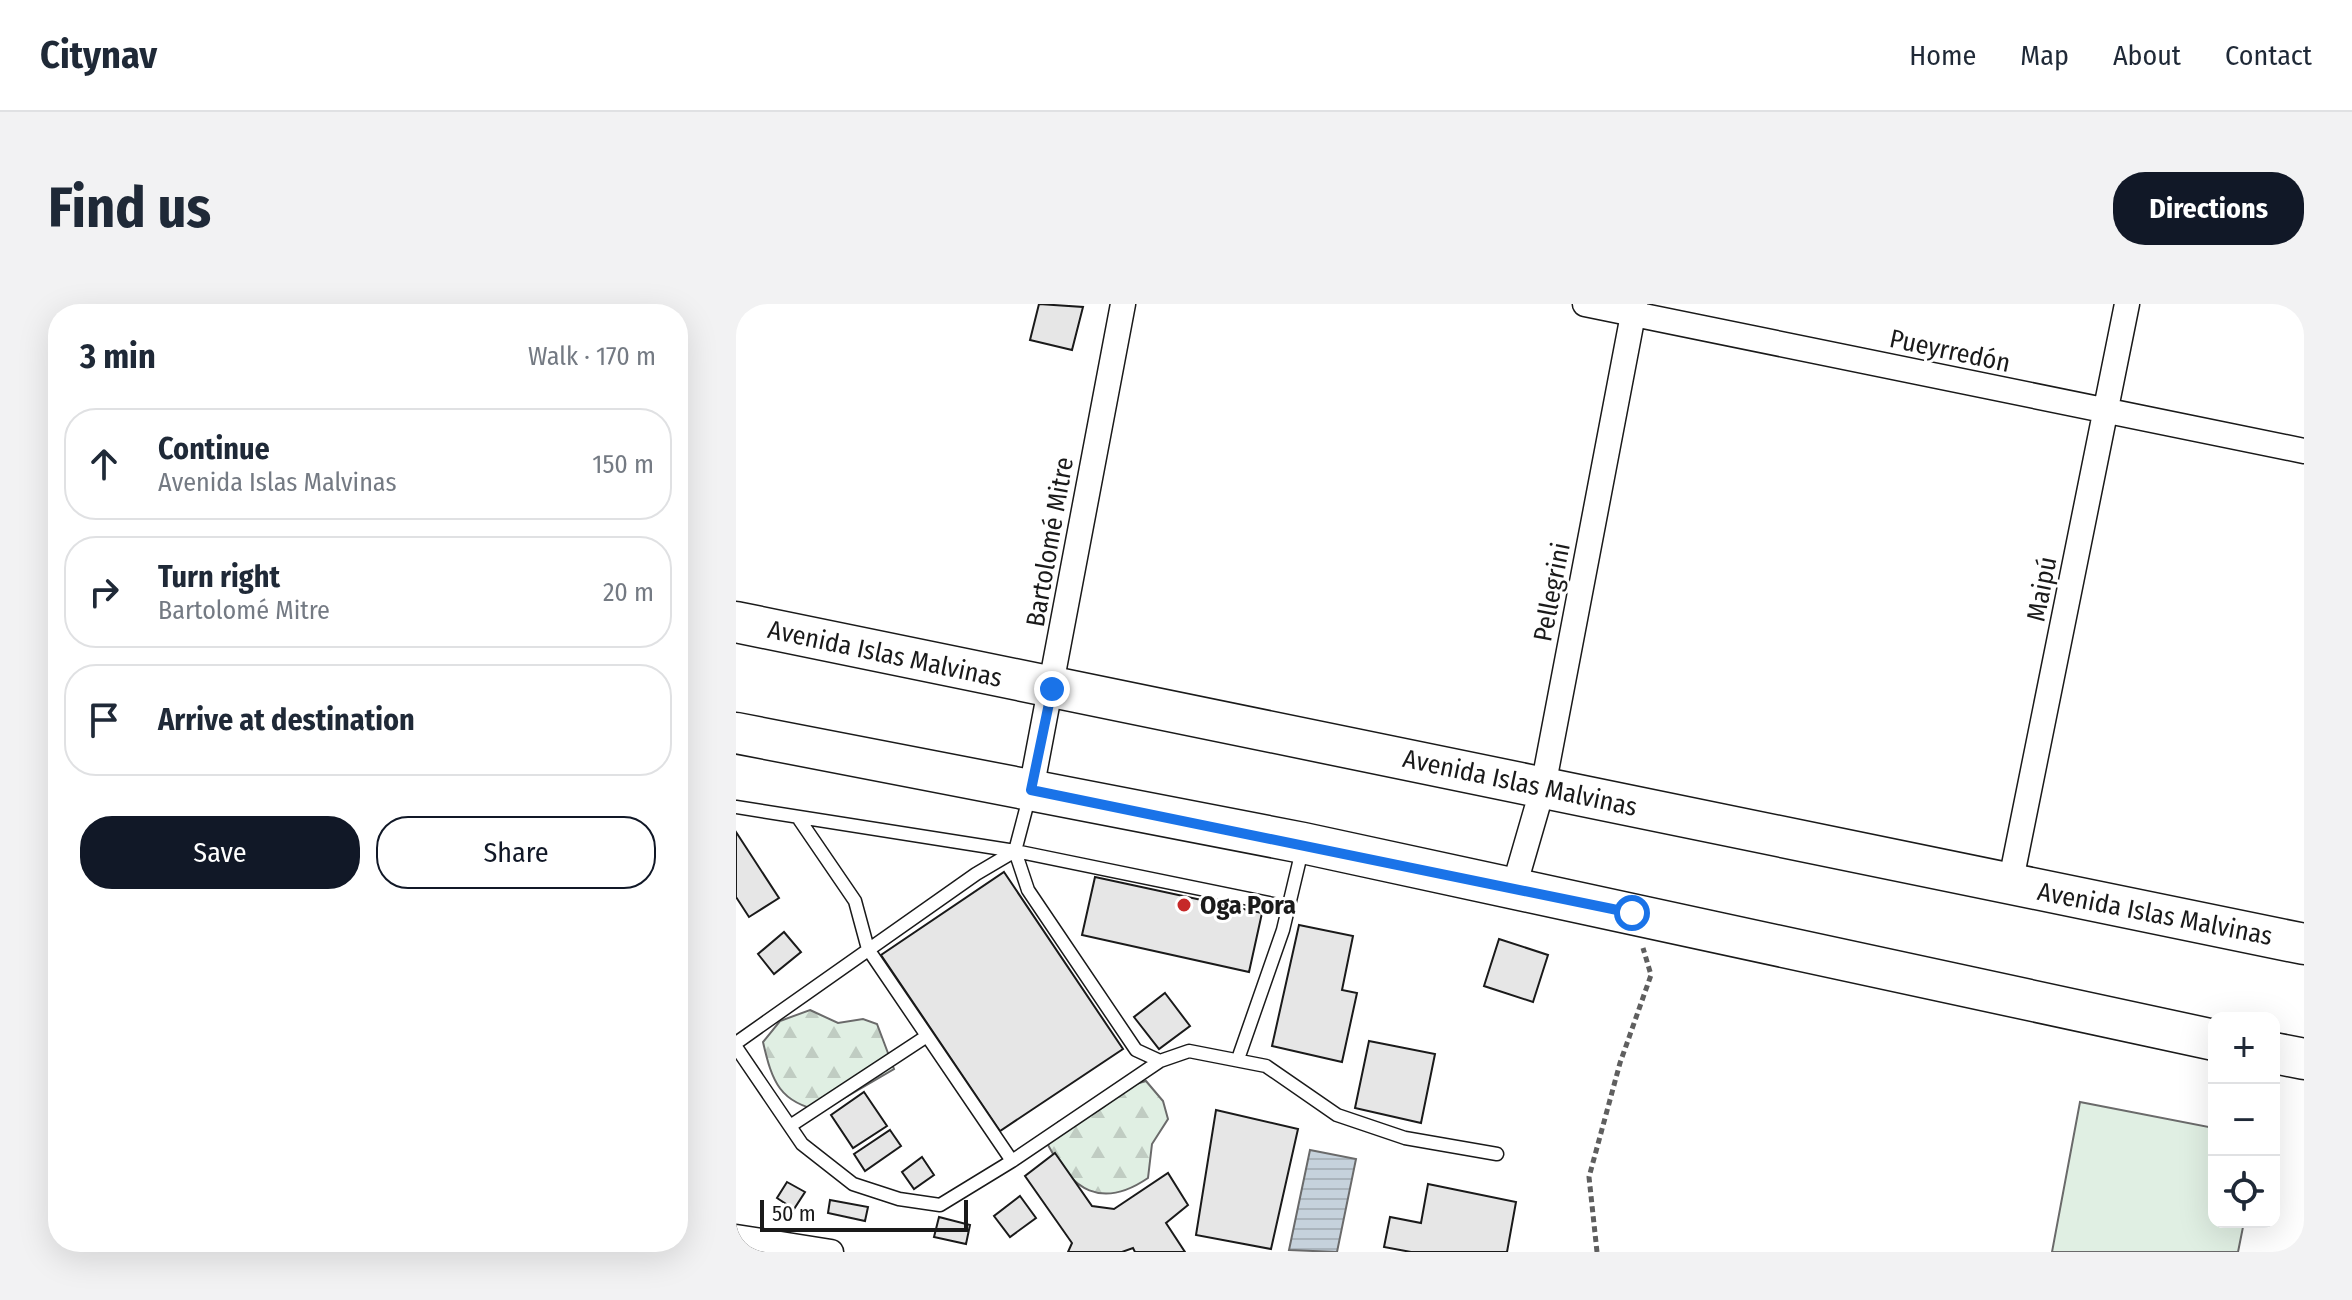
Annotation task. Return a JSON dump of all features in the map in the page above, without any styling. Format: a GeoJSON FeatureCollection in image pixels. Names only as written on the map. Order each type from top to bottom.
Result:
{"type":"FeatureCollection","features":[{"type":"Feature","properties":{"kind":"main road","name":"Avenida Islas Malvinas"},"geometry":{"type":"LineString","coordinates":[[736,622],[2304,944]]}},
{"type":"Feature","properties":{"kind":"main road"},"geometry":{"type":"LineString","coordinates":[[736,733],[1303,843],[2208,1039]]}},
{"type":"Feature","properties":{"kind":"main road"},"geometry":{"type":"LineString","coordinates":[[2280,1054],[2304,1059]]}},
{"type":"Feature","properties":{"kind":"street","name":"Bartolomé Mitre"},"geometry":{"type":"LineString","coordinates":[[1031,790],[1123,304]]}},
{"type":"Feature","properties":{"kind":"street","name":"Pueyrredón"},"geometry":{"type":"LineString","coordinates":[[1585,304],[1634,308],[2106,413],[2304,451]]}},
{"type":"Feature","properties":{"kind":"street","name":"Maipú"},"geometry":{"type":"LineString","coordinates":[[2010,885],[2127,304]]}},
{"type":"Feature","properties":{"kind":"street","name":"Pellegrini"},"geometry":{"type":"LineString","coordinates":[[1514,887],[1543,787],[1634,308]]}},
{"type":"Feature","properties":{"kind":"street"},"geometry":{"type":"LineString","coordinates":[[736,1237],[831,1252]]}},
{"type":"Feature","properties":{"kind":"lane"},"geometry":{"type":"LineString","coordinates":[[1031,790],[1015,851],[1028,890],[1136,1050],[1160,1061]]}},
{"type":"Feature","properties":{"kind":"lane"},"geometry":{"type":"LineString","coordinates":[[736,807],[1015,851],[1288,907]]}},
{"type":"Feature","properties":{"kind":"lane"},"geometry":{"type":"LineString","coordinates":[[799,819],[855,901],[868,949],[1012,1161]]}},
{"type":"Feature","properties":{"kind":"lane"},"geometry":{"type":"LineString","coordinates":[[1238,1059],[1288,907],[1303,843]]}},
{"type":"Feature","properties":{"kind":"lane"},"geometry":{"type":"LineString","coordinates":[[1015,851],[868,949],[736,1045],[802,1144],[853,1184],[899,1199],[940,1205],[1012,1161],[1160,1061],[1189,1051],[1266,1066],[1337,1115],[1405,1138],[1497,1154]]}},
{"type":"Feature","properties":{"kind":"lane"},"geometry":{"type":"LineString","coordinates":[[790,1126],[927,1036]]}},
{"type":"Feature","properties":{"kind":"path"},"geometry":{"type":"LineString","coordinates":[[1597,1252],[1589,1177],[1620,1063],[1651,975],[1632,913]]}},
{"type":"Feature","properties":{"kind":"green space"},"geometry":{"type":"Polygon","coordinates":[[[810,1010],[838,1023],[863,1019],[877,1024],[894,1069],[822,1111],[787,1096],[770,1069],[763,1042],[780,1021],[810,1010]]]}},
{"type":"Feature","properties":{"kind":"green space"},"geometry":{"type":"Polygon","coordinates":[[[1146,1081],[1163,1101],[1168,1119],[1152,1144],[1148,1178],[1116,1193],[1089,1190],[1078,1184],[1057,1161],[1048,1145],[1058,1122],[1093,1113],[1107,1104],[1119,1089],[1146,1081]]]}},
{"type":"Feature","properties":{"kind":"green space"},"geometry":{"type":"Polygon","coordinates":[[[2080,1102],[2208,1127],[2208,1228],[2243,1228],[2238,1252],[2052,1252],[2080,1102]]]}},
{"type":"Feature","properties":{"kind":"shaded area"},"geometry":{"type":"Polygon","coordinates":[[[1310,1150],[1356,1159],[1337,1252],[1289,1250],[1310,1150]]]}},
{"type":"Feature","properties":{"kind":"building"},"geometry":{"type":"Polygon","coordinates":[[[1039,304],[1083,307],[1072,350],[1030,340],[1039,304]]]}},
{"type":"Feature","properties":{"kind":"building"},"geometry":{"type":"Polygon","coordinates":[[[736,832],[779,898],[749,917],[736,897],[736,832]]]}},
{"type":"Feature","properties":{"kind":"building"},"geometry":{"type":"Polygon","coordinates":[[[1004,872],[1123,1049],[1000,1131],[881,955],[1004,872]]]}},
{"type":"Feature","properties":{"kind":"building"},"geometry":{"type":"Polygon","coordinates":[[[1095,877],[1262,913],[1249,972],[1082,935],[1095,877]]]}},
{"type":"Feature","properties":{"kind":"building"},"geometry":{"type":"Polygon","coordinates":[[[1299,925],[1353,936],[1342,990],[1357,993],[1342,1062],[1272,1046],[1299,925]]]}},
{"type":"Feature","properties":{"kind":"building"},"geometry":{"type":"Polygon","coordinates":[[[784,932],[801,952],[774,974],[758,954],[784,932]]]}},
{"type":"Feature","properties":{"kind":"building"},"geometry":{"type":"Polygon","coordinates":[[[1499,939],[1548,955],[1533,1002],[1484,986],[1499,939]]]}},
{"type":"Feature","properties":{"kind":"building"},"geometry":{"type":"Polygon","coordinates":[[[1165,993],[1190,1026],[1159,1049],[1134,1017],[1165,993]]]}},
{"type":"Feature","properties":{"kind":"building"},"geometry":{"type":"Polygon","coordinates":[[[1369,1041],[1435,1054],[1421,1123],[1355,1108],[1369,1041]]]}},
{"type":"Feature","properties":{"kind":"building"},"geometry":{"type":"Polygon","coordinates":[[[864,1092],[887,1126],[853,1148],[831,1115],[864,1092]]]}},
{"type":"Feature","properties":{"kind":"building"},"geometry":{"type":"Polygon","coordinates":[[[1216,1110],[1298,1129],[1271,1249],[1196,1235],[1216,1110]]]}},
{"type":"Feature","properties":{"kind":"building"},"geometry":{"type":"Polygon","coordinates":[[[890,1130],[901,1146],[865,1171],[854,1154],[890,1130]]]}},
{"type":"Feature","properties":{"kind":"building"},"geometry":{"type":"Polygon","coordinates":[[[1055,1153],[1092,1206],[1114,1209],[1168,1173],[1188,1205],[1166,1223],[1185,1252],[1135,1252],[1133,1248],[1122,1252],[1068,1252],[1072,1243],[1025,1176],[1055,1153]]]}},
{"type":"Feature","properties":{"kind":"building"},"geometry":{"type":"Polygon","coordinates":[[[922,1157],[934,1175],[914,1189],[902,1172],[922,1157]]]}},
{"type":"Feature","properties":{"kind":"building"},"geometry":{"type":"Polygon","coordinates":[[[787,1182],[805,1192],[794,1209],[777,1198],[787,1182]]]}},
{"type":"Feature","properties":{"kind":"building"},"geometry":{"type":"Polygon","coordinates":[[[1428,1184],[1516,1202],[1507,1252],[1411,1252],[1384,1247],[1390,1217],[1421,1223],[1428,1184]]]}},
{"type":"Feature","properties":{"kind":"building"},"geometry":{"type":"Polygon","coordinates":[[[1020,1196],[1036,1218],[1010,1237],[994,1216],[1020,1196]]]}},
{"type":"Feature","properties":{"kind":"building"},"geometry":{"type":"Polygon","coordinates":[[[830,1200],[868,1207],[865,1221],[828,1213],[830,1200]]]}},
{"type":"Feature","properties":{"kind":"building"},"geometry":{"type":"Polygon","coordinates":[[[939,1217],[970,1225],[966,1244],[934,1237],[939,1217]]]}},
{"type":"Feature","properties":{"kind":"place","name":"Oga Pora"},"geometry":{"type":"Point","coordinates":[1184,905]}},
{"type":"Feature","properties":{"kind":"route"},"geometry":{"type":"LineString","coordinates":[[1052,689],[1031,790],[1303,843],[1632,913]]}}]}
